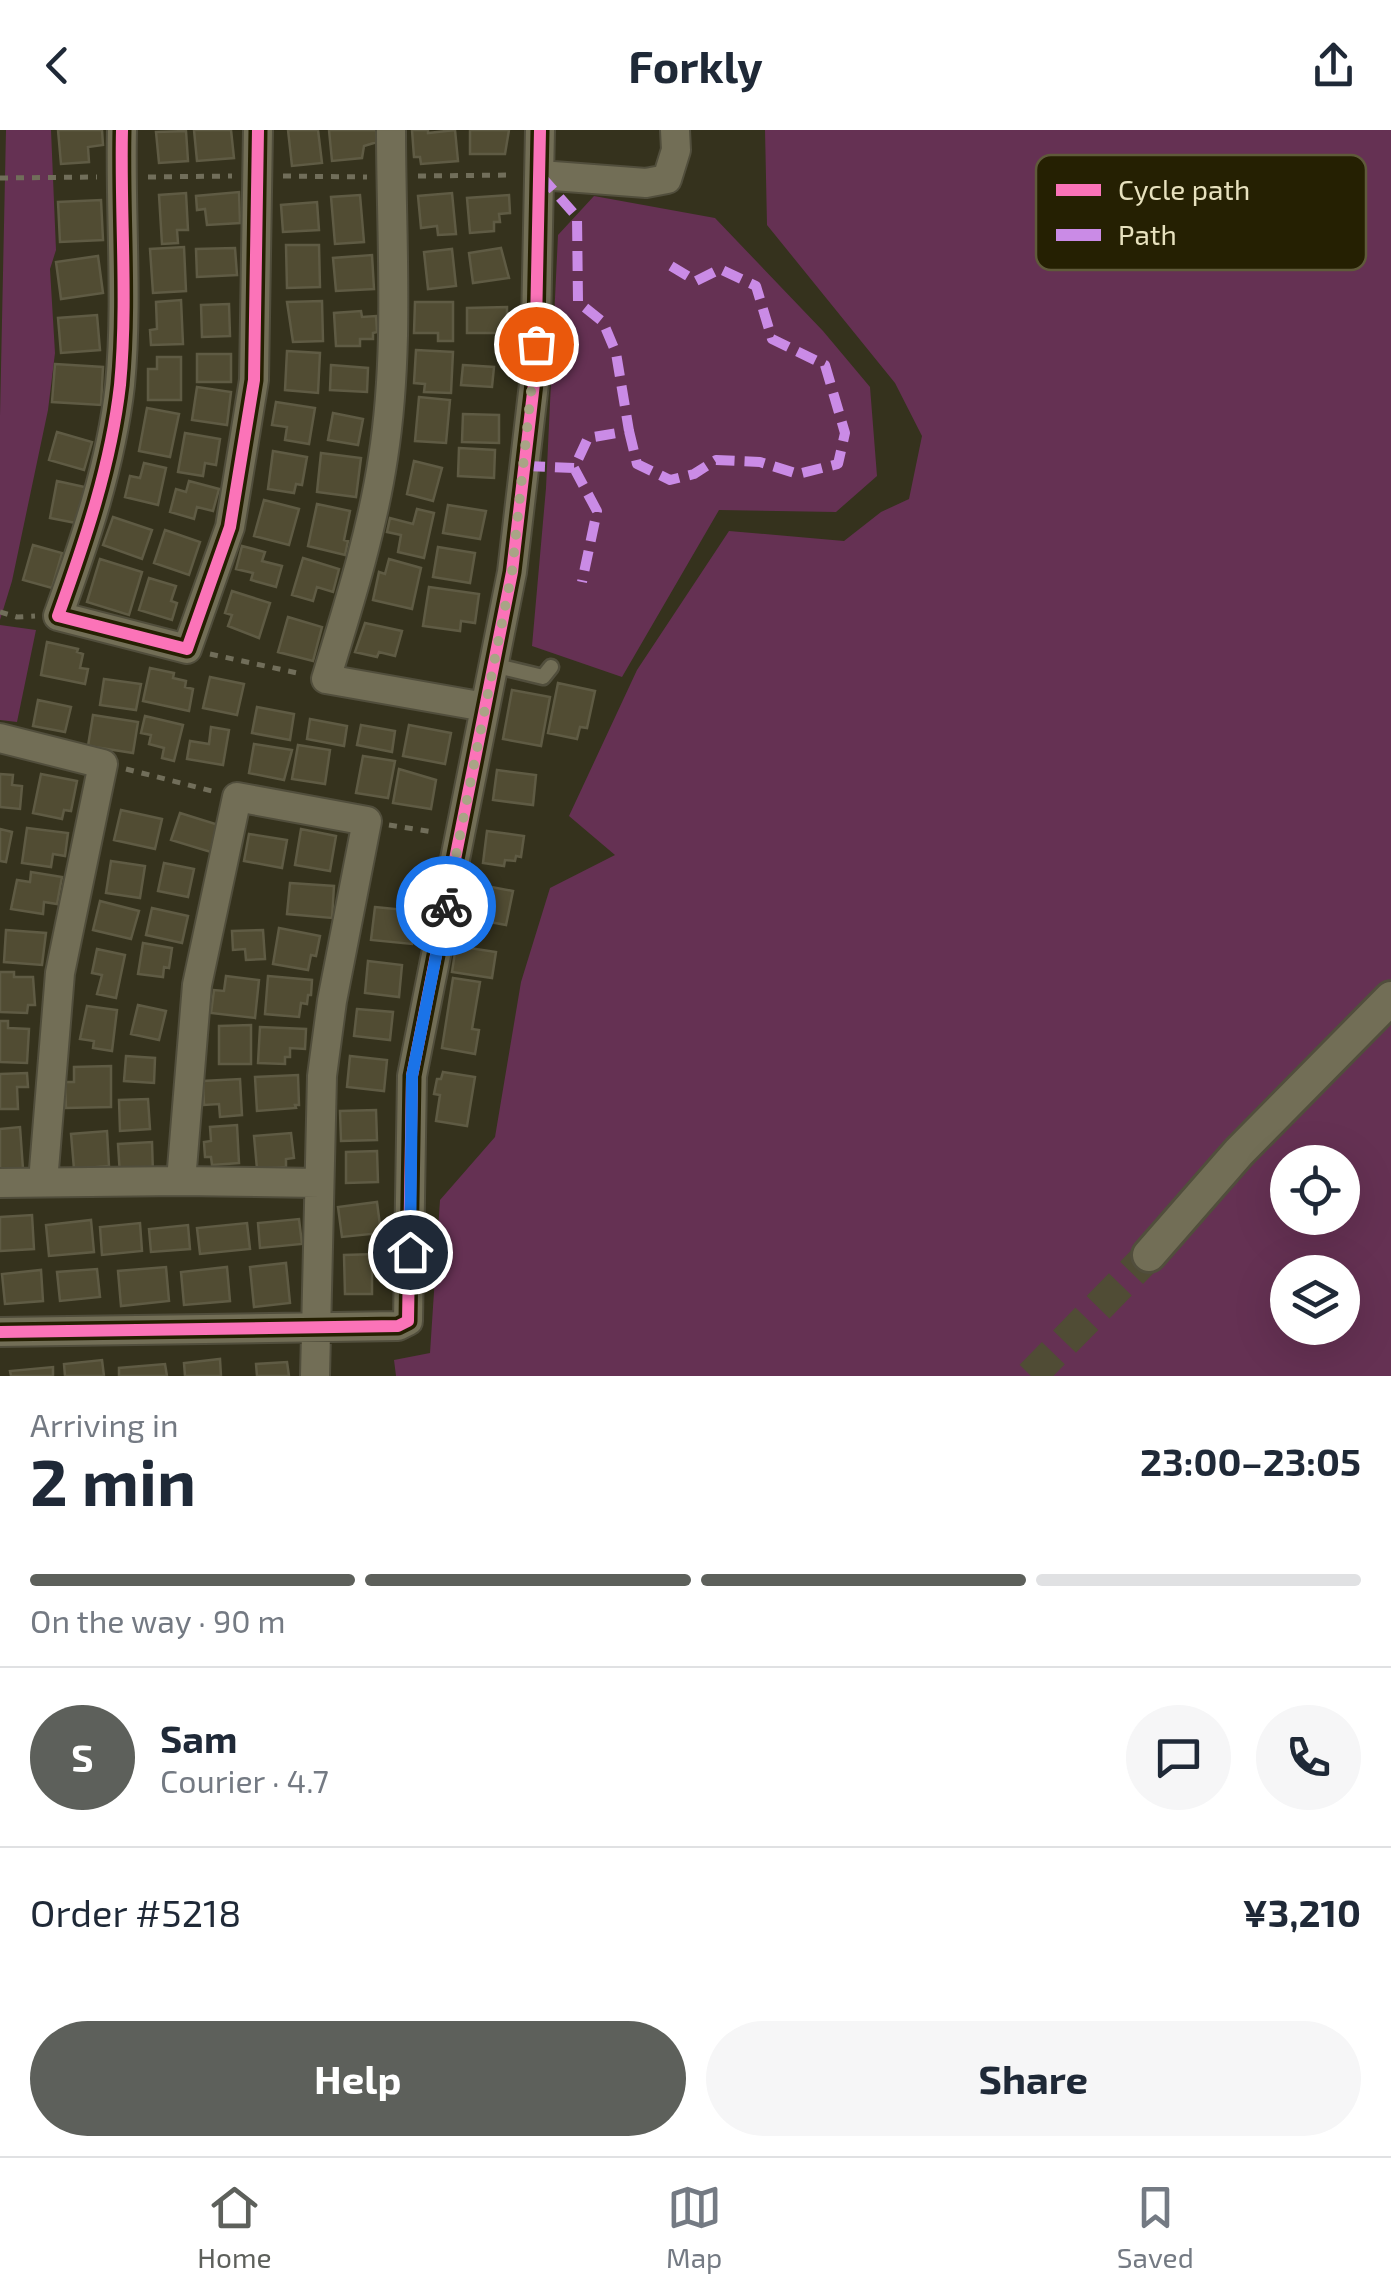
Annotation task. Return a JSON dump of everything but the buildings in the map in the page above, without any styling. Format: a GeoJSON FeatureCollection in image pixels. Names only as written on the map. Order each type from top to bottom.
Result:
{"type":"FeatureCollection","features":[{"type":"Feature","properties":{"kind":"street"},"geometry":{"type":"LineString","coordinates":[[122,130],[120,386],[108,460],[58,616],[188,649],[230,527],[249,421],[254,380],[258,130]]}},
{"type":"Feature","properties":{"kind":"street"},"geometry":{"type":"LineString","coordinates":[[392,130],[392,348],[384,457],[326,679],[485,707]]}},
{"type":"Feature","properties":{"kind":"street"},"geometry":{"type":"LineString","coordinates":[[0,1332],[314,1329],[398,1326],[408,1321],[412,1076],[512,572],[535,376],[540,130]]}},
{"type":"Feature","properties":{"kind":"street"},"geometry":{"type":"LineString","coordinates":[[540,175],[646,183],[667,178],[676,150],[675,130]]}},
{"type":"Feature","properties":{"kind":"street"},"geometry":{"type":"LineString","coordinates":[[0,738],[104,764],[60,973],[43,1182]]}},
{"type":"Feature","properties":{"kind":"street"},"geometry":{"type":"LineString","coordinates":[[181,1181],[197,984],[237,797],[367,821],[322,1076],[315,1376]]}},
{"type":"Feature","properties":{"kind":"street"},"geometry":{"type":"LineString","coordinates":[[1149,1255],[1239,1152],[1391,998]]}},
{"type":"Feature","properties":{"kind":"street"},"geometry":{"type":"LineString","coordinates":[[0,1183],[319,1184]]}},
{"type":"Feature","properties":{"kind":"lane"},"geometry":{"type":"LineString","coordinates":[[493,665],[543,677],[551,667]]}},
{"type":"Feature","properties":{"kind":"path"},"geometry":{"type":"LineString","coordinates":[[0,612],[17,617],[58,616]]}},
{"type":"Feature","properties":{"kind":"path"},"geometry":{"type":"LineString","coordinates":[[188,649],[326,679]]}},
{"type":"Feature","properties":{"kind":"path"},"geometry":{"type":"LineString","coordinates":[[104,764],[237,797]]}},
{"type":"Feature","properties":{"kind":"path"},"geometry":{"type":"LineString","coordinates":[[367,821],[460,836]]}},
{"type":"Feature","properties":{"kind":"shaded area"},"geometry":{"type":"Polygon","coordinates":[[[6,130],[51,130],[56,250],[50,269],[55,353],[48,410],[12,581],[0,620],[0,416],[6,130]]]}},
{"type":"Feature","properties":{"kind":"shaded area"},"geometry":{"type":"Polygon","coordinates":[[[765,130],[1391,130],[1391,1376],[396,1376],[394,1360],[430,1353],[440,1200],[495,1137],[521,982],[550,888],[615,855],[569,816],[637,670],[729,531],[844,541],[881,512],[909,499],[922,436],[895,383],[767,225],[765,130]]]}},
{"type":"Feature","properties":{"kind":"shaded area"},"geometry":{"type":"Polygon","coordinates":[[[594,196],[715,218],[823,331],[870,387],[877,476],[836,512],[719,510],[622,677],[532,646],[546,488],[558,235],[594,196]]]}},
{"type":"Feature","properties":{"kind":"shaded area"},"geometry":{"type":"Polygon","coordinates":[[[0,625],[36,630],[17,722],[0,720],[0,625]]]}},
{"type":"Feature","properties":{"kind":"tunnel"},"geometry":{"type":"LineString","coordinates":[[1031,1376],[1149,1255]]}},
{"type":"Feature","properties":{"kind":"marked path"},"geometry":{"type":"LineString","coordinates":[[540,175],[577,217],[578,302],[603,322],[616,353],[629,431],[588,438],[574,468],[597,511],[582,582]]}},
{"type":"Feature","properties":{"kind":"marked path"},"geometry":{"type":"LineString","coordinates":[[629,431],[637,464],[670,480],[694,474],[716,460],[760,462],[798,474],[838,464],[845,433],[825,365],[772,339],[756,286],[720,269],[696,281],[671,266]]}},
{"type":"Feature","properties":{"kind":"marked path"},"geometry":{"type":"LineString","coordinates":[[525,466],[574,468]]}},
{"type":"Feature","properties":{"kind":"cycle path"},"geometry":{"type":"LineString","coordinates":[[122,130],[120,385],[104,473],[58,616],[187,649],[230,527],[254,380],[258,130]]}},
{"type":"Feature","properties":{"kind":"cycle path"},"geometry":{"type":"LineString","coordinates":[[0,1332],[398,1326],[408,1321],[412,1076],[512,572],[535,375],[540,130]]}},
{"type":"Feature","properties":{"kind":"way so far"},"geometry":{"type":"LineString","coordinates":[[446,906],[512,572],[536,344]]}},
{"type":"Feature","properties":{"kind":"route"},"geometry":{"type":"LineString","coordinates":[[410,1252],[412,1076],[446,906]]}}]}
